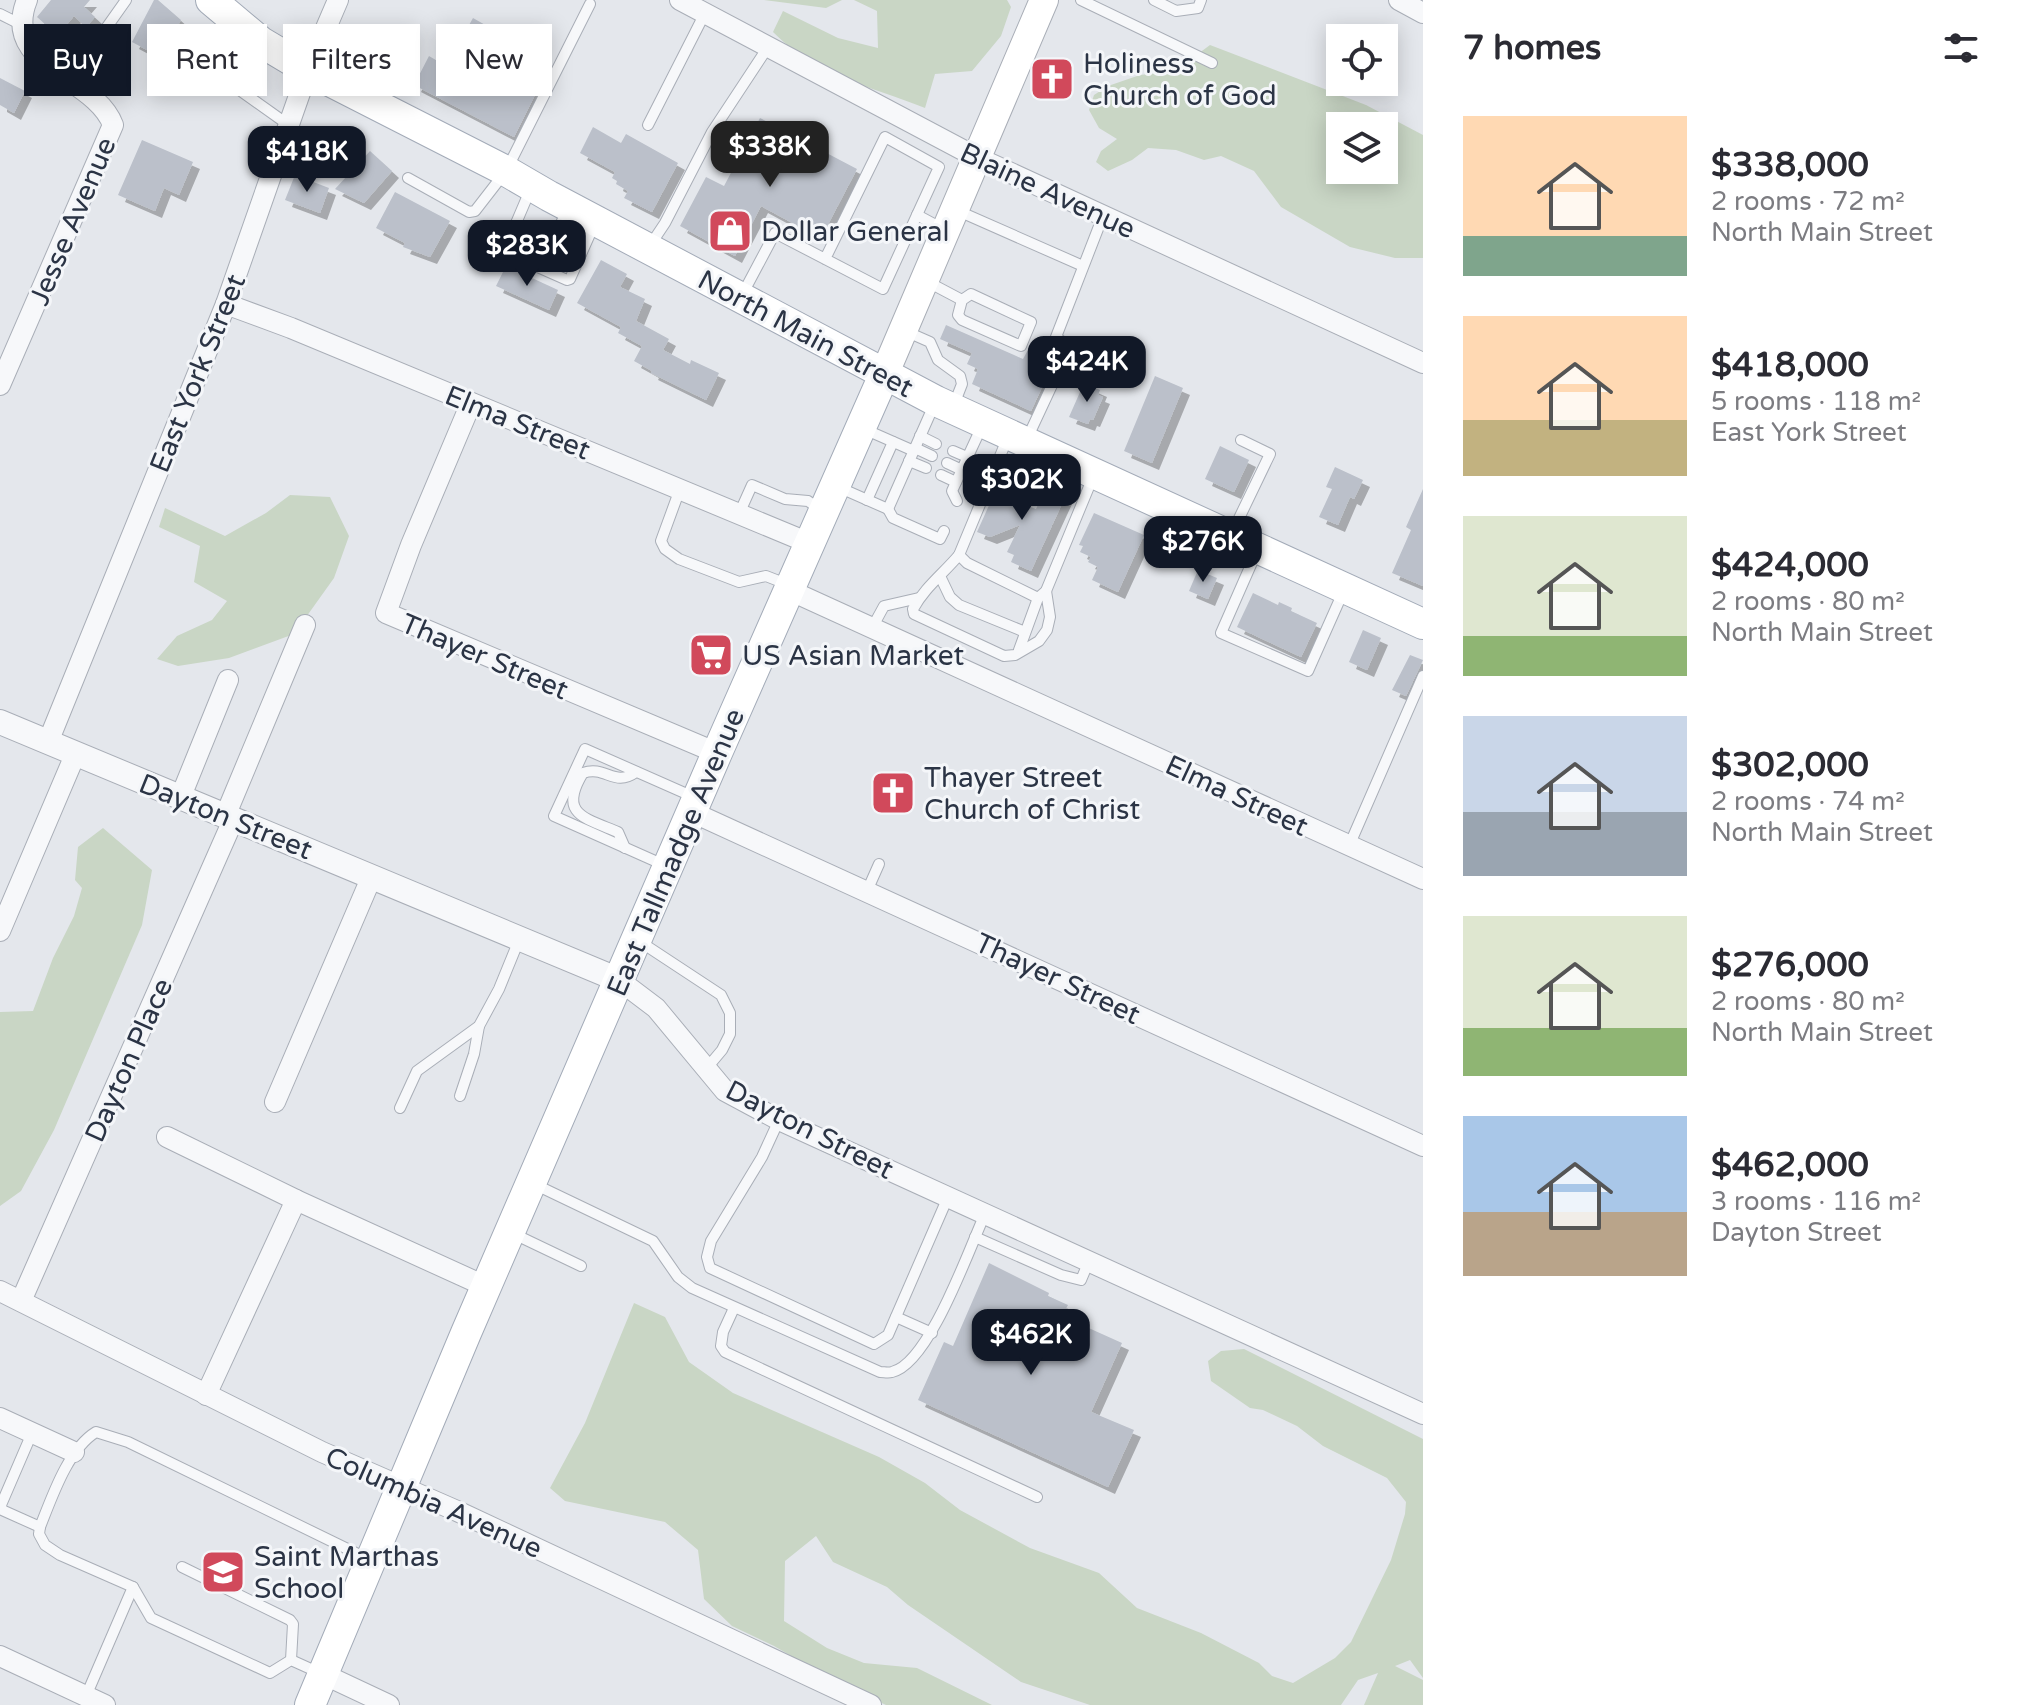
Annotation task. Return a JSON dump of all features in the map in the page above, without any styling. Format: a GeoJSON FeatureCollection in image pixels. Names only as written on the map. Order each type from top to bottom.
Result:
{"type":"FeatureCollection","features":[{"type":"Feature","properties":{"kind":"main road","name":"North Main Street"},"geometry":{"type":"LineString","coordinates":[[211,0],[240,24]]}},
{"type":"Feature","properties":{"kind":"main road","name":"East Tallmadge Avenue"},"geometry":{"type":"LineString","coordinates":[[310,1705],[619,980],[809,543],[862,429],[1044,0]]}},
{"type":"Feature","properties":{"kind":"main road","name":"North Main Street"},"geometry":{"type":"LineString","coordinates":[[359,96],[944,405],[1423,624]]}},
{"type":"Feature","properties":{"kind":"street","name":"Jesse Avenue"},"geometry":{"type":"LineString","coordinates":[[24,46],[9,19],[27,0]]}},
{"type":"Feature","properties":{"kind":"street","name":"East York Street"},"geometry":{"type":"LineString","coordinates":[[328,24],[338,0]]}},
{"type":"Feature","properties":{"kind":"street","name":"Blaine Avenue"},"geometry":{"type":"LineString","coordinates":[[680,0],[976,157],[1423,363]]}},
{"type":"Feature","properties":{"kind":"street"},"geometry":{"type":"LineString","coordinates":[[1399,0],[1423,13]]}},
{"type":"Feature","properties":{"kind":"street","name":"Jesse Avenue"},"geometry":{"type":"LineString","coordinates":[[1,380],[113,125],[108,110],[88,96]]}},
{"type":"Feature","properties":{"kind":"street","name":"East York Street"},"geometry":{"type":"LineString","coordinates":[[48,742],[226,304],[300,96]]}},
{"type":"Feature","properties":{"kind":"street","name":"Elma Street"},"geometry":{"type":"LineString","coordinates":[[226,304],[809,543]]}},
{"type":"Feature","properties":{"kind":"street","name":"Thayer Street"},"geometry":{"type":"LineString","coordinates":[[471,403],[386,613],[717,753]]}},
{"type":"Feature","properties":{"kind":"street","name":"Elma Street"},"geometry":{"type":"LineString","coordinates":[[790,588],[1423,879]]}},
{"type":"Feature","properties":{"kind":"street","name":"Dayton Place"},"geometry":{"type":"LineString","coordinates":[[21,1301],[230,816],[305,625]]}},
{"type":"Feature","properties":{"kind":"street"},"geometry":{"type":"LineString","coordinates":[[181,796],[228,680]]}},
{"type":"Feature","properties":{"kind":"street","name":"Dayton Street"},"geometry":{"type":"LineString","coordinates":[[0,722],[619,980],[656,1008],[725,1091],[779,1120],[1423,1414]]}},
{"type":"Feature","properties":{"kind":"street"},"geometry":{"type":"LineString","coordinates":[[0,931],[75,755]]}},
{"type":"Feature","properties":{"kind":"street","name":"Thayer Street"},"geometry":{"type":"LineString","coordinates":[[694,806],[867,891],[1423,1146]]}},
{"type":"Feature","properties":{"kind":"street"},"geometry":{"type":"LineString","coordinates":[[275,1102],[372,876]]}},
{"type":"Feature","properties":{"kind":"street"},"geometry":{"type":"LineString","coordinates":[[167,1137],[487,1287]]}},
{"type":"Feature","properties":{"kind":"street"},"geometry":{"type":"LineString","coordinates":[[206,1395],[296,1200]]}},
{"type":"Feature","properties":{"kind":"street","name":"Columbia Avenue"},"geometry":{"type":"LineString","coordinates":[[0,1291],[206,1395],[871,1705]]}},
{"type":"Feature","properties":{"kind":"street"},"geometry":{"type":"LineString","coordinates":[[0,1418],[74,1452]]}},
{"type":"Feature","properties":{"kind":"street"},"geometry":{"type":"LineString","coordinates":[[0,1656],[96,1701]]}},
{"type":"Feature","properties":{"kind":"street"},"geometry":{"type":"LineString","coordinates":[[323,1674],[389,1705]]}},
{"type":"Feature","properties":{"kind":"lane"},"geometry":{"type":"LineString","coordinates":[[109,24],[126,0]]}},
{"type":"Feature","properties":{"kind":"lane"},"geometry":{"type":"LineString","coordinates":[[1081,0],[1212,63]]}},
{"type":"Feature","properties":{"kind":"lane"},"geometry":{"type":"LineString","coordinates":[[1154,0],[1176,11],[1198,8],[1201,0]]}},
{"type":"Feature","properties":{"kind":"lane"},"geometry":{"type":"LineString","coordinates":[[590,4],[519,178],[515,224],[506,253],[570,279],[596,221]]}},
{"type":"Feature","properties":{"kind":"lane"},"geometry":{"type":"LineString","coordinates":[[648,125],[705,13]]}},
{"type":"Feature","properties":{"kind":"lane"},"geometry":{"type":"LineString","coordinates":[[648,249],[665,223],[712,132],[768,47]]}},
{"type":"Feature","properties":{"kind":"lane"},"geometry":{"type":"LineString","coordinates":[[248,96],[290,126]]}},
{"type":"Feature","properties":{"kind":"lane"},"geometry":{"type":"LineString","coordinates":[[740,298],[775,233],[825,259],[883,289],[939,167],[885,137],[825,259]]}},
{"type":"Feature","properties":{"kind":"lane"},"geometry":{"type":"LineString","coordinates":[[408,178],[469,212],[475,211],[519,178]]}},
{"type":"Feature","properties":{"kind":"lane"},"geometry":{"type":"LineString","coordinates":[[553,241],[569,207]]}},
{"type":"Feature","properties":{"kind":"lane"},"geometry":{"type":"LineString","coordinates":[[917,215],[950,220],[1083,266]]}},
{"type":"Feature","properties":{"kind":"lane"},"geometry":{"type":"LineString","coordinates":[[1094,474],[1015,655],[1004,656],[914,614],[913,609],[931,581],[940,576],[959,555],[1005,433],[1067,353],[1067,345],[1056,337],[1103,216]]}},
{"type":"Feature","properties":{"kind":"lane"},"geometry":{"type":"LineString","coordinates":[[515,224],[581,254]]}},
{"type":"Feature","properties":{"kind":"lane"},"geometry":{"type":"LineString","coordinates":[[924,280],[962,300]]}},
{"type":"Feature","properties":{"kind":"lane"},"geometry":{"type":"LineString","coordinates":[[971,294],[1031,322],[1021,346],[962,320],[958,315],[962,300],[971,294]]}},
{"type":"Feature","properties":{"kind":"lane"},"geometry":{"type":"LineString","coordinates":[[888,509],[920,436],[962,384],[960,376],[938,360],[930,342],[903,330]]}},
{"type":"Feature","properties":{"kind":"lane"},"geometry":{"type":"LineString","coordinates":[[862,429],[912,453],[926,468]]}},
{"type":"Feature","properties":{"kind":"lane"},"geometry":{"type":"LineString","coordinates":[[941,475],[955,491],[967,457],[1005,433]]}},
{"type":"Feature","properties":{"kind":"lane"},"geometry":{"type":"LineString","coordinates":[[920,436],[936,444]]}},
{"type":"Feature","properties":{"kind":"lane"},"geometry":{"type":"LineString","coordinates":[[1241,440],[1270,454],[1221,633],[1308,671],[1345,589]]}},
{"type":"Feature","properties":{"kind":"lane"},"geometry":{"type":"LineString","coordinates":[[867,500],[893,442]]}},
{"type":"Feature","properties":{"kind":"lane"},"geometry":{"type":"LineString","coordinates":[[953,451],[967,457]]}},
{"type":"Feature","properties":{"kind":"lane"},"geometry":{"type":"LineString","coordinates":[[912,453],[932,456]]}},
{"type":"Feature","properties":{"kind":"lane"},"geometry":{"type":"LineString","coordinates":[[947,463],[962,470]]}},
{"type":"Feature","properties":{"kind":"lane"},"geometry":{"type":"LineString","coordinates":[[739,514],[752,485],[785,499],[867,500],[888,509],[893,518],[940,539],[944,531]]}},
{"type":"Feature","properties":{"kind":"lane"},"geometry":{"type":"LineString","coordinates":[[680,489],[661,541],[665,549],[679,559],[739,582],[766,576],[790,588]]}},
{"type":"Feature","properties":{"kind":"lane"},"geometry":{"type":"LineString","coordinates":[[959,555],[967,563],[1042,594],[1050,617],[1047,630],[1039,641],[1019,650]]}},
{"type":"Feature","properties":{"kind":"lane"},"geometry":{"type":"LineString","coordinates":[[940,576],[950,597],[959,605],[1025,632]]}},
{"type":"Feature","properties":{"kind":"lane"},"geometry":{"type":"LineString","coordinates":[[872,628],[884,606],[919,598]]}},
{"type":"Feature","properties":{"kind":"lane"},"geometry":{"type":"LineString","coordinates":[[1349,846],[1423,676]]}},
{"type":"Feature","properties":{"kind":"lane"},"geometry":{"type":"LineString","coordinates":[[668,867],[554,816],[585,749],[636,772],[694,806]]}},
{"type":"Feature","properties":{"kind":"lane"},"geometry":{"type":"LineString","coordinates":[[625,848],[618,832],[583,817],[574,809],[571,800],[583,773],[592,770],[627,779],[636,772]]}},
{"type":"Feature","properties":{"kind":"lane"},"geometry":{"type":"LineString","coordinates":[[867,891],[879,864]]}},
{"type":"Feature","properties":{"kind":"lane"},"geometry":{"type":"LineString","coordinates":[[460,1096],[474,1054],[479,1026],[499,989],[519,938]]}},
{"type":"Feature","properties":{"kind":"lane"},"geometry":{"type":"LineString","coordinates":[[637,939],[721,995],[730,1013],[730,1034],[722,1050],[706,1069]]}},
{"type":"Feature","properties":{"kind":"lane"},"geometry":{"type":"LineString","coordinates":[[400,1108],[417,1071],[479,1026]]}},
{"type":"Feature","properties":{"kind":"lane"},"geometry":{"type":"LineString","coordinates":[[779,1120],[762,1157],[711,1241],[707,1257],[710,1268],[874,1344],[888,1335],[948,1197]]}},
{"type":"Feature","properties":{"kind":"lane"},"geometry":{"type":"LineString","coordinates":[[532,1183],[653,1241],[684,1283],[880,1372],[893,1372],[904,1366],[932,1333],[985,1214]]}},
{"type":"Feature","properties":{"kind":"lane"},"geometry":{"type":"LineString","coordinates":[[511,1232],[581,1266]]}},
{"type":"Feature","properties":{"kind":"lane"},"geometry":{"type":"LineString","coordinates":[[975,1237],[1061,1275],[1081,1280],[1089,1261]]}},
{"type":"Feature","properties":{"kind":"lane"},"geometry":{"type":"LineString","coordinates":[[735,1308],[723,1332],[721,1346],[725,1352],[1037,1497]]}},
{"type":"Feature","properties":{"kind":"lane"},"geometry":{"type":"LineString","coordinates":[[896,1317],[932,1333]]}},
{"type":"Feature","properties":{"kind":"lane"},"geometry":{"type":"LineString","coordinates":[[291,1660],[270,1673],[151,1618],[133,1587],[60,1555],[45,1545],[39,1534],[40,1527],[82,1440],[96,1432],[111,1435],[370,1560]]}},
{"type":"Feature","properties":{"kind":"lane"},"geometry":{"type":"LineString","coordinates":[[32,1433],[1,1505],[2,1510],[40,1527]]}},
{"type":"Feature","properties":{"kind":"lane"},"geometry":{"type":"LineString","coordinates":[[182,1567],[290,1620],[293,1624],[291,1660]]}},
{"type":"Feature","properties":{"kind":"lane"},"geometry":{"type":"LineString","coordinates":[[96,1701],[133,1587]]}},
{"type":"Feature","properties":{"kind":"lane"},"geometry":{"type":"LineString","coordinates":[[291,1660],[323,1674]]}},
{"type":"Feature","properties":{"kind":"green space"},"geometry":{"type":"Polygon","coordinates":[[[764,0],[842,0],[826,8],[764,0]]]}},
{"type":"Feature","properties":{"kind":"green space"},"geometry":{"type":"Polygon","coordinates":[[[854,0],[1007,0],[1011,7],[1001,36],[972,71],[935,74],[925,108],[825,70],[773,32],[783,11],[838,38],[878,48],[877,11],[854,0]]]}},
{"type":"Feature","properties":{"kind":"green space"},"geometry":{"type":"Polygon","coordinates":[[[1210,45],[1326,90],[1326,96],[1343,96],[1379,112],[1326,112],[1326,184],[1398,184],[1398,122],[1423,135],[1423,258],[1395,258],[1350,247],[1281,207],[1254,171],[1221,156],[1204,160],[1176,150],[1148,148],[1132,160],[1108,171],[1096,162],[1101,151],[1117,139],[1099,128],[1089,110],[1094,95],[1108,86],[1140,75],[1175,71],[1210,45]]]}},
{"type":"Feature","properties":{"kind":"green space"},"geometry":{"type":"Polygon","coordinates":[[[290,495],[330,497],[349,536],[334,578],[294,634],[229,658],[178,666],[157,659],[177,636],[212,620],[227,601],[194,582],[200,546],[159,527],[165,508],[225,536],[266,513],[290,495]]]}},
{"type":"Feature","properties":{"kind":"green space"},"geometry":{"type":"Polygon","coordinates":[[[103,828],[152,870],[142,925],[54,1130],[21,1191],[0,1206],[0,1012],[33,1011],[53,958],[74,916],[82,888],[75,880],[78,847],[103,828]]]}},
{"type":"Feature","properties":{"kind":"green space"},"geometry":{"type":"Polygon","coordinates":[[[634,1303],[665,1317],[689,1362],[733,1393],[879,1457],[925,1483],[960,1510],[1030,1548],[1099,1573],[1137,1608],[1201,1633],[1259,1663],[1272,1676],[1293,1683],[1335,1658],[1351,1642],[1391,1560],[1406,1502],[1387,1478],[1323,1446],[1297,1426],[1263,1410],[1250,1408],[1211,1381],[1208,1361],[1221,1351],[1244,1349],[1423,1439],[1423,1678],[1410,1660],[1395,1666],[1423,1680],[1423,1705],[1364,1705],[1378,1673],[1358,1680],[1341,1705],[1090,1705],[1021,1682],[908,1605],[887,1587],[833,1562],[816,1536],[785,1561],[784,1621],[827,1648],[864,1663],[917,1668],[992,1705],[886,1705],[835,1681],[732,1626],[704,1599],[698,1550],[665,1522],[565,1501],[550,1488],[585,1423],[634,1303]]]}},
{"type":"Feature","properties":{"kind":"building"},"geometry":{"type":"Polygon","coordinates":[[[51,0],[90,0],[84,7],[95,17],[89,24],[83,24],[74,16],[67,24],[45,24],[37,17],[51,0]]]}},
{"type":"Feature","properties":{"kind":"building"},"geometry":{"type":"Polygon","coordinates":[[[154,0],[181,20],[179,24],[147,24],[147,50],[132,42],[154,0]]]}},
{"type":"Feature","properties":{"kind":"building"},"geometry":{"type":"Polygon","coordinates":[[[473,18],[484,24],[470,24],[473,18]]]}},
{"type":"Feature","properties":{"kind":"building"},"geometry":{"type":"Polygon","coordinates":[[[429,56],[436,60],[436,96],[534,96],[514,137],[420,88],[420,73],[429,56]]]}},
{"type":"Feature","properties":{"kind":"building"},"geometry":{"type":"Polygon","coordinates":[[[0,78],[24,90],[14,113],[0,105],[0,78]]]}},
{"type":"Feature","properties":{"kind":"building"},"geometry":{"type":"Polygon","coordinates":[[[760,118],[857,169],[825,230],[815,225],[811,233],[761,206],[735,256],[680,226],[706,177],[724,186],[760,118]]]}},
{"type":"Feature","properties":{"kind":"building"},"geometry":{"type":"Polygon","coordinates":[[[593,127],[621,143],[626,134],[678,163],[652,212],[624,198],[628,191],[616,184],[617,181],[612,178],[615,172],[580,153],[593,127]]]}},
{"type":"Feature","properties":{"kind":"building"},"geometry":{"type":"Polygon","coordinates":[[[142,140],[193,162],[179,195],[164,188],[155,211],[118,195],[142,140]]]}},
{"type":"Feature","properties":{"kind":"building"},"geometry":{"type":"Polygon","coordinates":[[[370,151],[392,171],[364,203],[335,189],[370,151]]]}},
{"type":"Feature","properties":{"kind":"building"},"geometry":{"type":"Polygon","coordinates":[[[295,175],[329,188],[320,213],[285,200],[295,175]]]}},
{"type":"Feature","properties":{"kind":"building"},"geometry":{"type":"Polygon","coordinates":[[[395,192],[450,221],[430,257],[403,247],[405,243],[376,228],[395,192]]]}},
{"type":"Feature","properties":{"kind":"building"},"geometry":{"type":"Polygon","coordinates":[[[601,260],[627,274],[620,287],[645,299],[636,321],[669,339],[663,350],[690,364],[691,360],[719,373],[706,400],[651,373],[634,361],[642,346],[618,333],[621,327],[577,303],[601,260]]]}},
{"type":"Feature","properties":{"kind":"building"},"geometry":{"type":"Polygon","coordinates":[[[506,266],[558,290],[549,310],[496,286],[506,266]]]}},
{"type":"Feature","properties":{"kind":"building"},"geometry":{"type":"Polygon","coordinates":[[[946,325],[1023,359],[1029,348],[1055,359],[1031,411],[972,384],[978,369],[967,364],[972,353],[940,339],[946,325]]]}},
{"type":"Feature","properties":{"kind":"building"},"geometry":{"type":"Polygon","coordinates":[[[1155,376],[1183,388],[1152,463],[1124,451],[1155,376]]]}},
{"type":"Feature","properties":{"kind":"building"},"geometry":{"type":"Polygon","coordinates":[[[1084,383],[1100,390],[1098,395],[1103,397],[1093,420],[1090,419],[1088,424],[1069,417],[1084,383]]]}},
{"type":"Feature","properties":{"kind":"building"},"geometry":{"type":"Polygon","coordinates":[[[1220,446],[1249,460],[1234,492],[1205,479],[1220,446]]]}},
{"type":"Feature","properties":{"kind":"building"},"geometry":{"type":"Polygon","coordinates":[[[1335,467],[1363,480],[1354,499],[1350,497],[1338,525],[1319,517],[1332,489],[1326,487],[1335,467]]]}},
{"type":"Feature","properties":{"kind":"building"},"geometry":{"type":"Polygon","coordinates":[[[1004,472],[1017,502],[1036,509],[1047,486],[1066,495],[1031,571],[1011,562],[1014,555],[1007,552],[1020,525],[990,537],[977,532],[1004,472]]]}},
{"type":"Feature","properties":{"kind":"building"},"geometry":{"type":"Polygon","coordinates":[[[1423,489],[1423,586],[1392,573],[1411,530],[1406,527],[1423,489]]]}},
{"type":"Feature","properties":{"kind":"building"},"geometry":{"type":"Polygon","coordinates":[[[1094,513],[1144,535],[1118,592],[1092,580],[1098,567],[1088,562],[1091,557],[1080,552],[1083,546],[1079,545],[1094,513]]]}},
{"type":"Feature","properties":{"kind":"building"},"geometry":{"type":"Polygon","coordinates":[[[1198,570],[1217,578],[1208,599],[1189,591],[1198,570]]]}},
{"type":"Feature","properties":{"kind":"building"},"geometry":{"type":"Polygon","coordinates":[[[1253,593],[1292,608],[1291,611],[1317,623],[1301,657],[1237,627],[1253,593]]]}},
{"type":"Feature","properties":{"kind":"building"},"geometry":{"type":"Polygon","coordinates":[[[1363,630],[1381,638],[1367,670],[1349,662],[1363,630]]]}},
{"type":"Feature","properties":{"kind":"building"},"geometry":{"type":"Polygon","coordinates":[[[1410,655],[1423,660],[1406,696],[1392,690],[1410,655]]]}},
{"type":"Feature","properties":{"kind":"building"},"geometry":{"type":"Polygon","coordinates":[[[989,1263],[1068,1305],[1062,1316],[1122,1343],[1091,1412],[1134,1430],[1108,1487],[918,1400],[944,1342],[953,1346],[989,1263]]]}},
{"type":"Feature","properties":{"kind":"place","name":"Holiness Church of God"},"geometry":{"type":"Point","coordinates":[1052,79]}},
{"type":"Feature","properties":{"kind":"place","name":"Dollar General"},"geometry":{"type":"Point","coordinates":[730,231]}},
{"type":"Feature","properties":{"kind":"place","name":"US Asian Market"},"geometry":{"type":"Point","coordinates":[711,655]}},
{"type":"Feature","properties":{"kind":"place","name":"Thayer Street Church of Christ"},"geometry":{"type":"Point","coordinates":[893,793]}},
{"type":"Feature","properties":{"kind":"place","name":"Saint Marthas School"},"geometry":{"type":"Point","coordinates":[223,1572]}}]}
